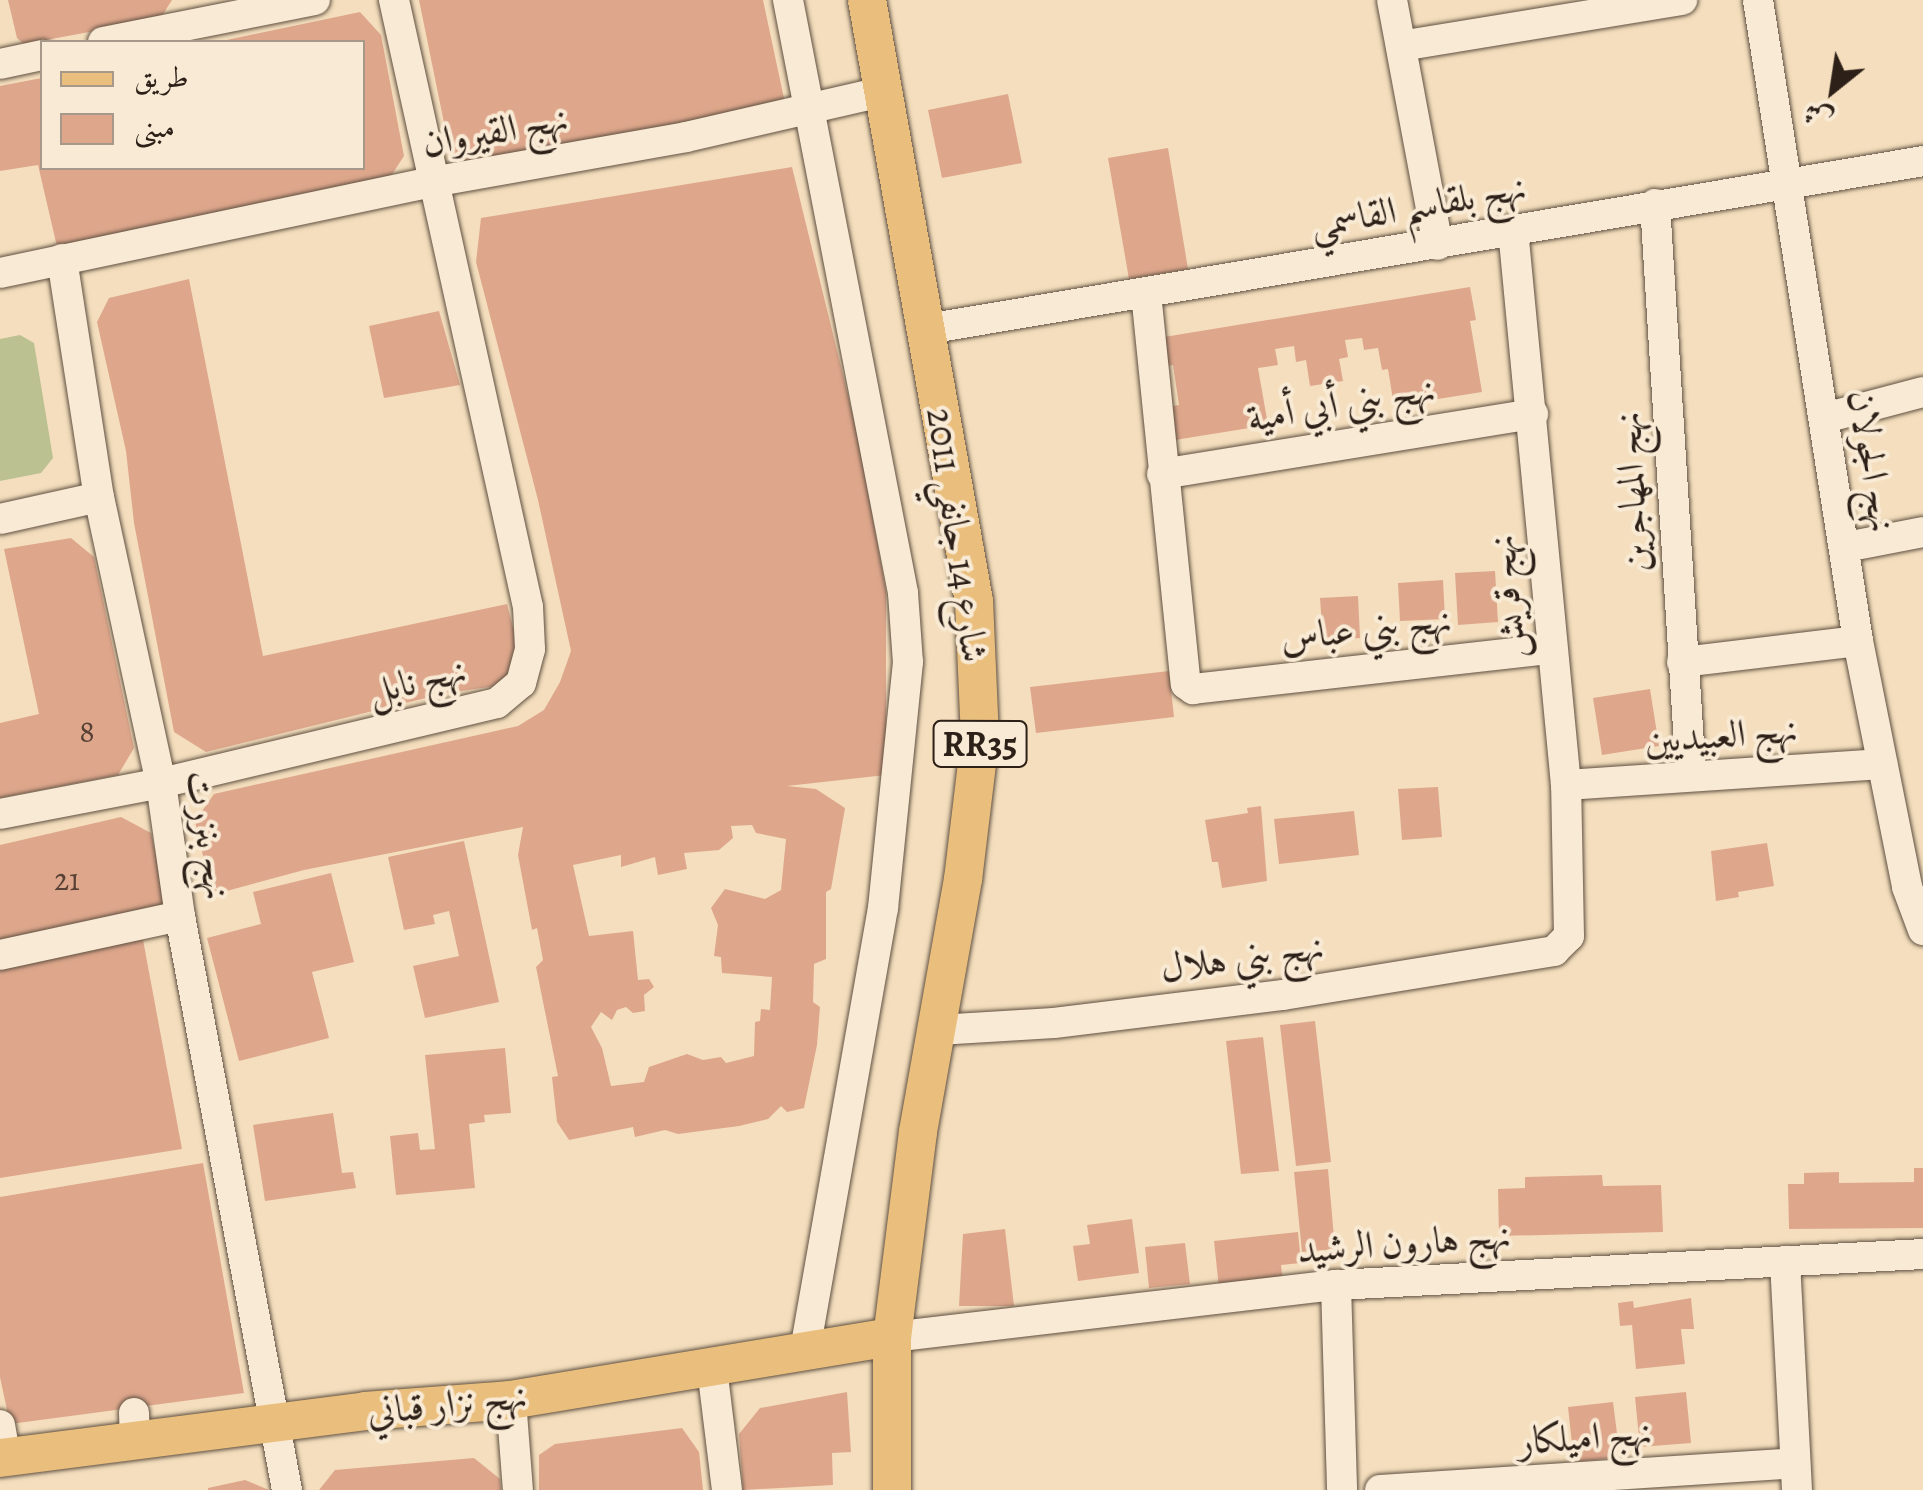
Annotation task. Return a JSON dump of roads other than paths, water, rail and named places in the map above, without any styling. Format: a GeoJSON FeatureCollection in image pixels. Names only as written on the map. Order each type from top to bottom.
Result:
{"type":"FeatureCollection","features":[{"type":"Feature","properties":{"kind":"main road","name":"شارع 14 جانفي 2011"},"geometry":{"type":"LineString","coordinates":[[866,0],[886,91],[974,601],[980,739],[938,1030],[918,1132],[892,1336],[892,1490]]}},
{"type":"Feature","properties":{"kind":"main road","name":"نهج نزار قباني"},"geometry":{"type":"LineString","coordinates":[[2,1447],[134,1426],[273,1424],[365,1411],[511,1400],[892,1336]]}},
{"type":"Feature","properties":{"kind":"street"},"geometry":{"type":"LineString","coordinates":[[109,40],[188,12],[315,0]]}},
{"type":"Feature","properties":{"kind":"street","name":"نهج نابل"},"geometry":{"type":"LineString","coordinates":[[0,814],[160,783],[498,703],[521,683],[530,649],[528,607],[394,0]]}},
{"type":"Feature","properties":{"kind":"street"},"geometry":{"type":"LineString","coordinates":[[788,0],[903,593],[908,662],[884,908],[804,1350]]}},
{"type":"Feature","properties":{"kind":"street"},"geometry":{"type":"LineString","coordinates":[[1392,0],[1438,245]]}},
{"type":"Feature","properties":{"kind":"street"},"geometry":{"type":"LineString","coordinates":[[1402,46],[1682,0]]}},
{"type":"Feature","properties":{"kind":"street","name":"نهج الجولان"},"geometry":{"type":"LineString","coordinates":[[1758,0],[1858,642],[1882,764],[1923,930]]}},
{"type":"Feature","properties":{"kind":"street"},"geometry":{"type":"LineString","coordinates":[[0,64],[40,56]]}},
{"type":"Feature","properties":{"kind":"street","name":"نهج القيروان"},"geometry":{"type":"LineString","coordinates":[[0,273],[62,258],[167,241],[432,182],[686,138],[886,91]]}},
{"type":"Feature","properties":{"kind":"street","name":"نهج بلقاسم القاسمي"},"geometry":{"type":"LineString","coordinates":[[927,329],[1923,162]]}},
{"type":"Feature","properties":{"kind":"street","name":"نهج المهاجرين"},"geometry":{"type":"LineString","coordinates":[[1655,204],[1691,776]]}},
{"type":"Feature","properties":{"kind":"street","name":"نهج قريش"},"geometry":{"type":"LineString","coordinates":[[1513,230],[1566,786],[1571,924],[1569,936],[1554,951]]}},
{"type":"Feature","properties":{"kind":"street","name":"نهج بنزرت"},"geometry":{"type":"LineString","coordinates":[[62,258],[99,497],[160,783],[180,916],[287,1490]]}},
{"type":"Feature","properties":{"kind":"street"},"geometry":{"type":"LineString","coordinates":[[1146,293],[1162,474]]}},
{"type":"Feature","properties":{"kind":"street"},"geometry":{"type":"LineString","coordinates":[[1825,418],[1923,392]]}},
{"type":"Feature","properties":{"kind":"street","name":"نهج بني أبي أمية"},"geometry":{"type":"LineString","coordinates":[[1162,474],[1532,414]]}},
{"type":"Feature","properties":{"kind":"street","name":"نهج بني عباس"},"geometry":{"type":"LineString","coordinates":[[1162,474],[1189,687],[1551,649]]}},
{"type":"Feature","properties":{"kind":"street"},"geometry":{"type":"LineString","coordinates":[[0,519],[99,497]]}},
{"type":"Feature","properties":{"kind":"street"},"geometry":{"type":"LineString","coordinates":[[1846,547],[1923,532]]}},
{"type":"Feature","properties":{"kind":"street"},"geometry":{"type":"LineString","coordinates":[[1682,662],[1858,642]]}},
{"type":"Feature","properties":{"kind":"street","name":"نهج العبيديين"},"geometry":{"type":"LineString","coordinates":[[1566,786],[1882,764]]}},
{"type":"Feature","properties":{"kind":"street"},"geometry":{"type":"LineString","coordinates":[[0,955],[180,916]]}},
{"type":"Feature","properties":{"kind":"street","name":"نهج بني هلال"},"geometry":{"type":"LineString","coordinates":[[938,1030],[1054,1023],[1283,995],[1554,951]]}},
{"type":"Feature","properties":{"kind":"street","name":"نهج هارون الرشيد"},"geometry":{"type":"LineString","coordinates":[[892,1336],[1336,1286],[1923,1254]]}},
{"type":"Feature","properties":{"kind":"street"},"geometry":{"type":"LineString","coordinates":[[1786,1261],[1796,1476]]}},
{"type":"Feature","properties":{"kind":"street"},"geometry":{"type":"LineString","coordinates":[[1336,1286],[1342,1490]]}},
{"type":"Feature","properties":{"kind":"street"},"geometry":{"type":"LineString","coordinates":[[712,1368],[727,1490]]}},
{"type":"Feature","properties":{"kind":"street"},"geometry":{"type":"LineString","coordinates":[[511,1400],[518,1490]]}},
{"type":"Feature","properties":{"kind":"street","name":"نهج اميلكار"},"geometry":{"type":"LineString","coordinates":[[1380,1490],[1796,1476]]}}]}
